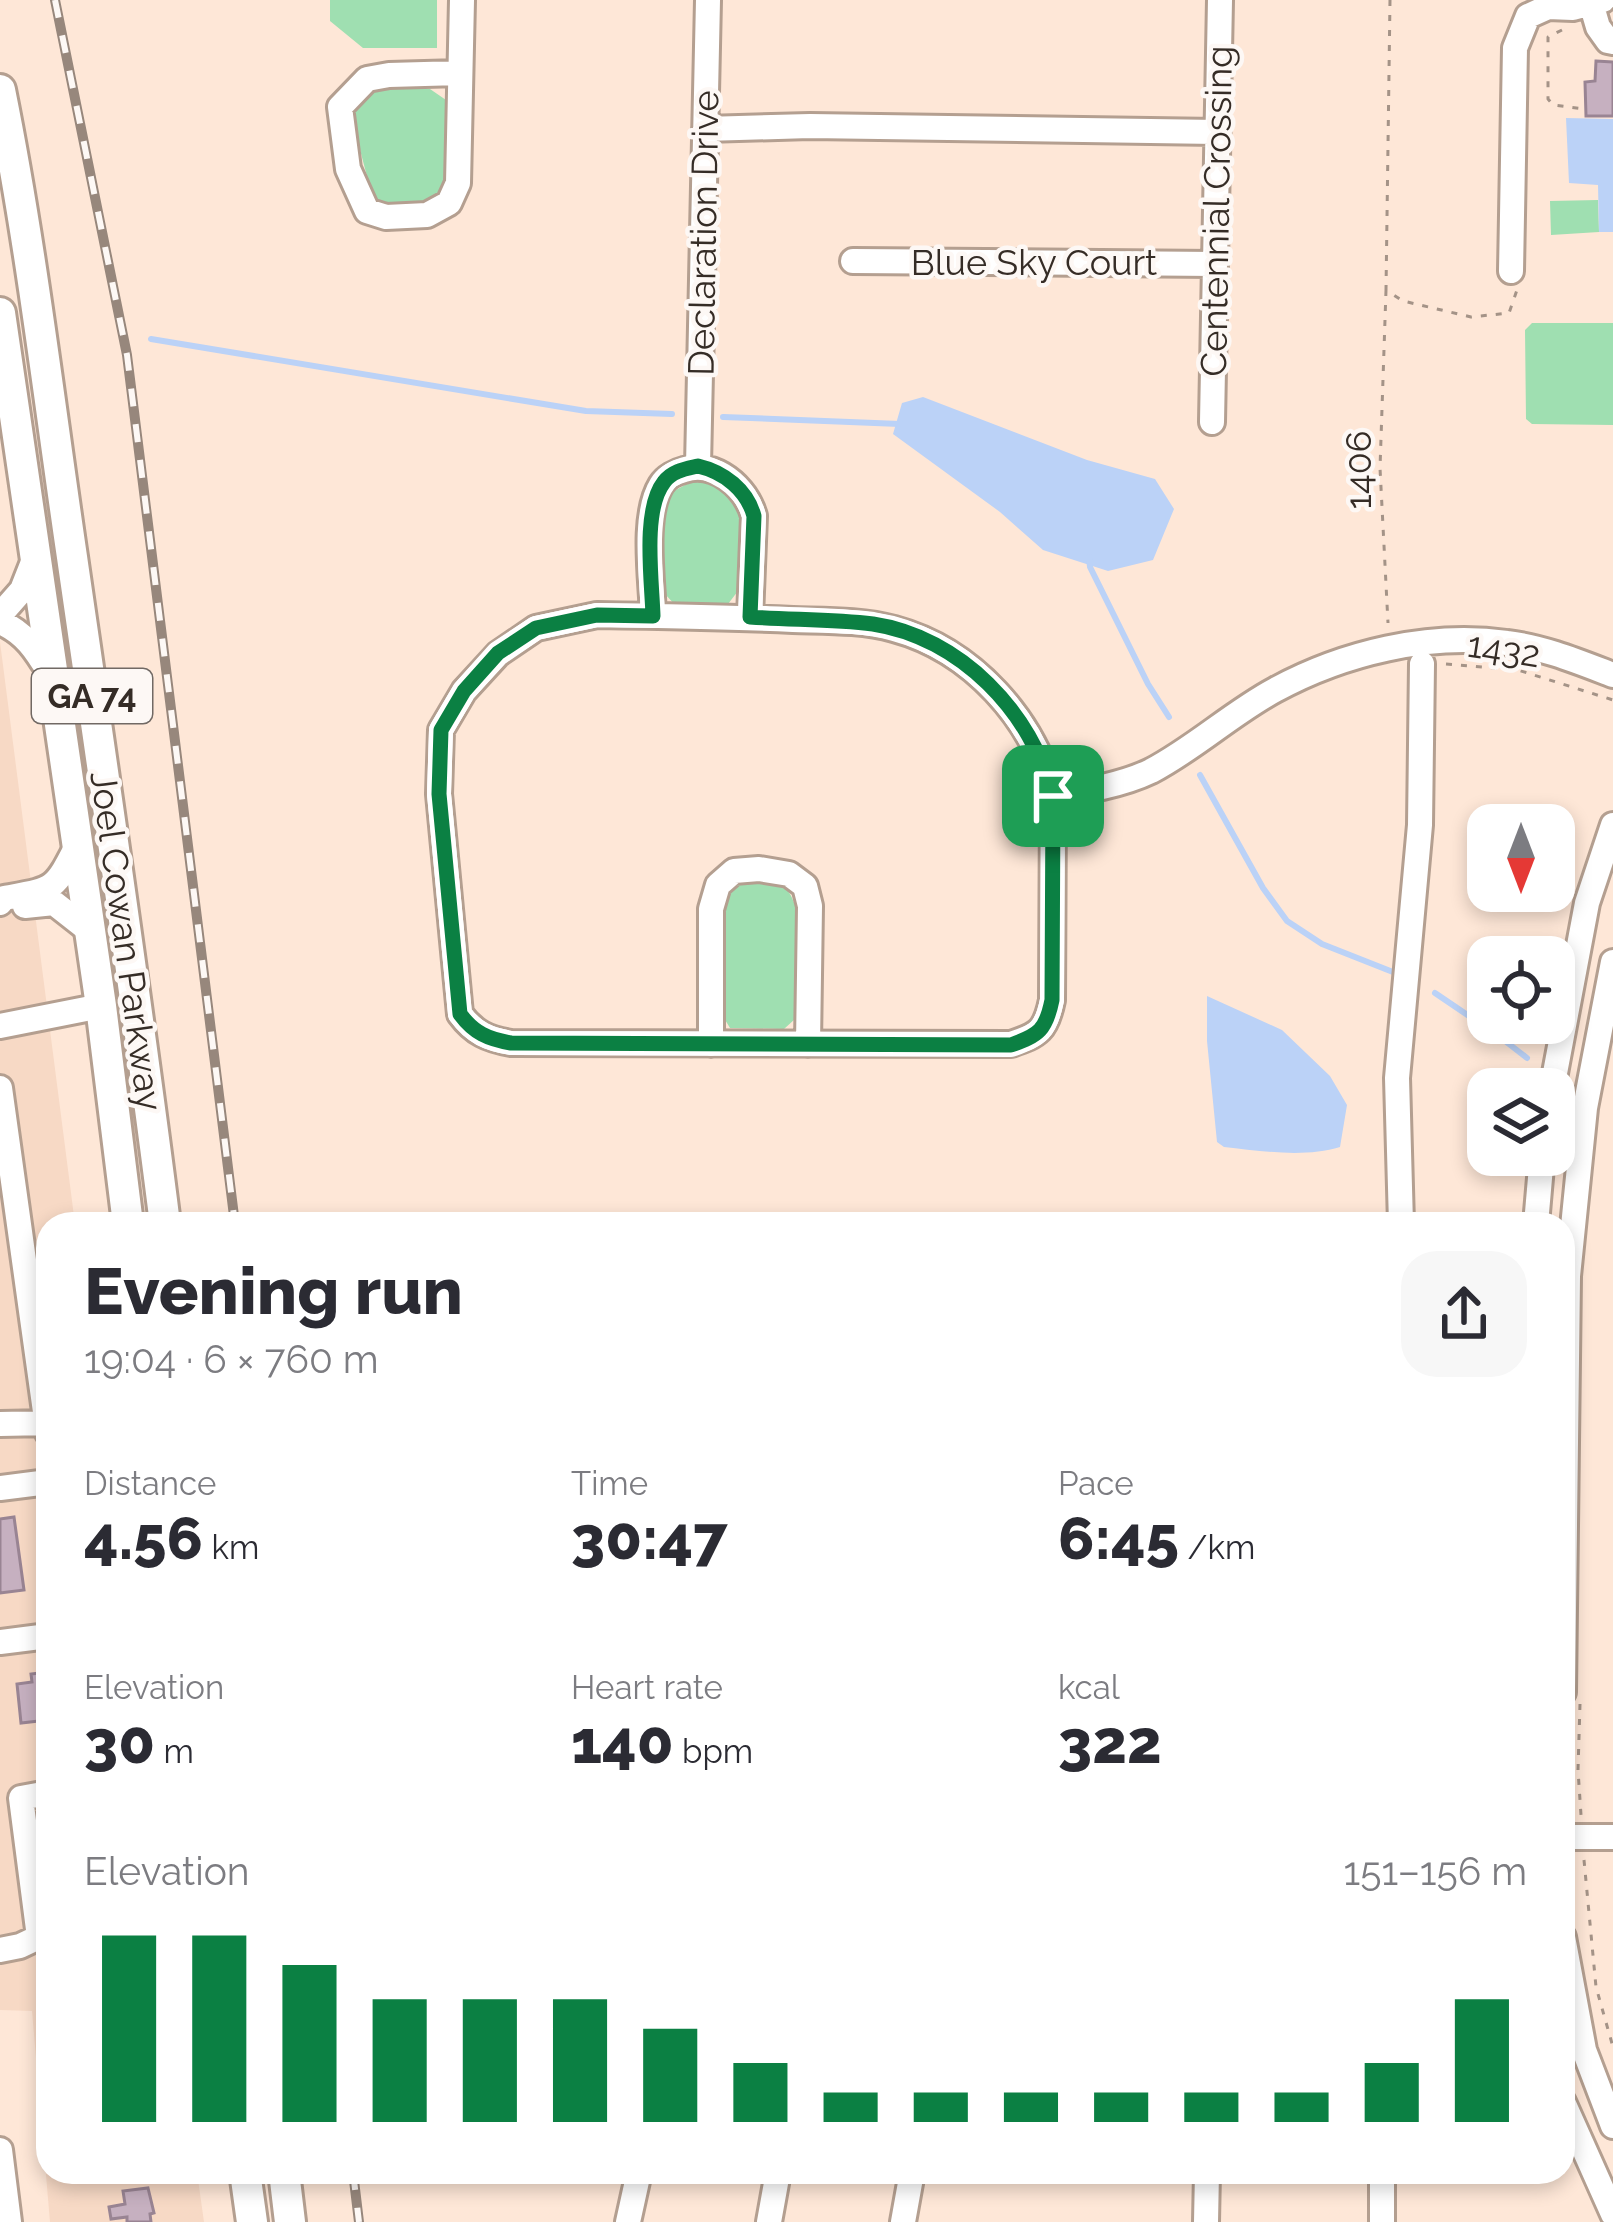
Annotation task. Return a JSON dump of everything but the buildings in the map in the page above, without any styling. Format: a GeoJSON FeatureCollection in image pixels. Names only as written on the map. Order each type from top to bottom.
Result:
{"type":"FeatureCollection","features":[{"type":"Feature","properties":{"kind":"main road","name":"Joel Cowan Parkway"},"geometry":{"type":"LineString","coordinates":[[0,89],[16,168],[134,975],[164,1212]]}},
{"type":"Feature","properties":{"kind":"main road","name":"Joel Cowan Parkway"},"geometry":{"type":"LineString","coordinates":[[0,313],[91,932],[127,1212]]}},
{"type":"Feature","properties":{"kind":"main road"},"geometry":{"type":"LineString","coordinates":[[0,411],[21,458]]}},
{"type":"Feature","properties":{"kind":"main road"},"geometry":{"type":"LineString","coordinates":[[120,1212],[124,1187]]}},
{"type":"Feature","properties":{"kind":"main road"},"geometry":{"type":"LineString","coordinates":[[247,2184],[252,2222]]}},
{"type":"Feature","properties":{"kind":"main road"},"geometry":{"type":"LineString","coordinates":[[285,2184],[290,2222]]}},
{"type":"Feature","properties":{"kind":"street"},"geometry":{"type":"LineString","coordinates":[[460,74],[367,79],[340,106],[348,170],[367,211],[386,217],[427,215],[449,202],[458,183],[462,0]]}},
{"type":"Feature","properties":{"kind":"street","name":"Declaration Drive"},"geometry":{"type":"LineString","coordinates":[[698,466],[708,0]]}},
{"type":"Feature","properties":{"kind":"street","name":"Centennial Crossing"},"geometry":{"type":"LineString","coordinates":[[1212,422],[1220,0]]}},
{"type":"Feature","properties":{"kind":"street"},"geometry":{"type":"LineString","coordinates":[[1511,271],[1515,48],[1528,16],[1548,7],[1597,2],[1598,27],[1613,42]]}},
{"type":"Feature","properties":{"kind":"street"},"geometry":{"type":"LineString","coordinates":[[705,129],[810,126],[1217,132]]}},
{"type":"Feature","properties":{"kind":"street","name":"Blue Sky Court"},"geometry":{"type":"LineString","coordinates":[[853,261],[1215,263]]}},
{"type":"Feature","properties":{"kind":"street"},"geometry":{"type":"LineString","coordinates":[[653,616],[650,530],[655,505],[662,483],[676,472],[698,466],[716,470],[750,501],[754,516],[750,617]]}},
{"type":"Feature","properties":{"kind":"street"},"geometry":{"type":"LineString","coordinates":[[35,556],[22,590],[0,618],[29,641],[52,677]]}},
{"type":"Feature","properties":{"kind":"street"},"geometry":{"type":"LineString","coordinates":[[597,615],[750,617],[872,624],[898,630],[954,656],[985,680],[1025,729],[1046,766],[1053,796],[1052,1000],[1048,1021],[1035,1036],[1011,1045],[511,1043],[488,1039],[470,1028],[460,1014],[439,794],[441,730],[464,691],[498,653],[536,628],[597,615]]}},
{"type":"Feature","properties":{"kind":"street"},"geometry":{"type":"LineString","coordinates":[[1053,796],[1092,790],[1149,772],[1275,690],[1342,659],[1455,641],[1508,643],[1613,675]]}},
{"type":"Feature","properties":{"kind":"street"},"geometry":{"type":"LineString","coordinates":[[1401,1212],[1397,1078],[1420,825],[1422,664]]}},
{"type":"Feature","properties":{"kind":"street"},"geometry":{"type":"LineString","coordinates":[[1556,1068],[1587,903],[1613,826]]}},
{"type":"Feature","properties":{"kind":"street"},"geometry":{"type":"LineString","coordinates":[[78,844],[61,878],[48,890],[4,898],[0,904],[6,909],[54,903],[91,932]]}},
{"type":"Feature","properties":{"kind":"street"},"geometry":{"type":"LineString","coordinates":[[711,1044],[711,909],[718,885],[734,872],[759,869],[789,874],[805,886],[810,906],[808,1044]]}},
{"type":"Feature","properties":{"kind":"street"},"geometry":{"type":"LineString","coordinates":[[1574,1212],[1585,1108],[1613,962]]}},
{"type":"Feature","properties":{"kind":"street"},"geometry":{"type":"LineString","coordinates":[[0,1026],[101,1006]]}},
{"type":"Feature","properties":{"kind":"street"},"geometry":{"type":"LineString","coordinates":[[0,1088],[10,1227],[36,1365]]}},
{"type":"Feature","properties":{"kind":"street"},"geometry":{"type":"LineString","coordinates":[[1536,1212],[1540,1176]]}},
{"type":"Feature","properties":{"kind":"street"},"geometry":{"type":"LineString","coordinates":[[0,1424],[36,1423]]}},
{"type":"Feature","properties":{"kind":"street"},"geometry":{"type":"LineString","coordinates":[[0,1488],[36,1484]]}},
{"type":"Feature","properties":{"kind":"street"},"geometry":{"type":"LineString","coordinates":[[0,1642],[36,1638]]}},
{"type":"Feature","properties":{"kind":"street"},"geometry":{"type":"LineString","coordinates":[[10,1798],[36,1904]]}},
{"type":"Feature","properties":{"kind":"street"},"geometry":{"type":"LineString","coordinates":[[1575,1836],[1613,1837]]}},
{"type":"Feature","properties":{"kind":"street"},"geometry":{"type":"LineString","coordinates":[[0,1950],[36,1939]]}},
{"type":"Feature","properties":{"kind":"street"},"geometry":{"type":"LineString","coordinates":[[1575,2001],[1584,2050],[1613,2126]]}},
{"type":"Feature","properties":{"kind":"street"},"geometry":{"type":"LineString","coordinates":[[1575,2129],[1613,2214]]}},
{"type":"Feature","properties":{"kind":"street"},"geometry":{"type":"LineString","coordinates":[[0,2150],[9,2222]]}},
{"type":"Feature","properties":{"kind":"street"},"geometry":{"type":"LineString","coordinates":[[628,2222],[636,2184]]}},
{"type":"Feature","properties":{"kind":"street"},"geometry":{"type":"LineString","coordinates":[[769,2222],[776,2184]]}},
{"type":"Feature","properties":{"kind":"street"},"geometry":{"type":"LineString","coordinates":[[903,2222],[910,2184]]}},
{"type":"Feature","properties":{"kind":"street"},"geometry":{"type":"LineString","coordinates":[[1206,2222],[1207,2184]]}},
{"type":"Feature","properties":{"kind":"street"},"geometry":{"type":"LineString","coordinates":[[1382,2184],[1382,2222]]}},
{"type":"Feature","properties":{"kind":"path","name":"1406"},"geometry":{"type":"LineString","coordinates":[[1390,0],[1380,468],[1386,614],[1394,649]]}},
{"type":"Feature","properties":{"kind":"path"},"geometry":{"type":"LineString","coordinates":[[1566,27],[1548,37],[1548,99],[1553,105],[1584,109]]}},
{"type":"Feature","properties":{"kind":"path"},"geometry":{"type":"LineString","coordinates":[[1386,290],[1402,302],[1471,317],[1509,313],[1517,292],[1511,271]]}},
{"type":"Feature","properties":{"kind":"path","name":"1432"},"geometry":{"type":"LineString","coordinates":[[1422,664],[1519,670],[1613,700]]}},
{"type":"Feature","properties":{"kind":"path"},"geometry":{"type":"LineString","coordinates":[[1575,1733],[1575,1810]]}},
{"type":"Feature","properties":{"kind":"path"},"geometry":{"type":"LineString","coordinates":[[1575,1849],[1596,1987],[1613,2048]]}},
{"type":"Feature","properties":{"kind":"shaded area"},"geometry":{"type":"Polygon","coordinates":[[[0,642],[73,1212],[36,1212],[36,2058],[32,2011],[0,2010],[0,642]]]}},
{"type":"Feature","properties":{"kind":"shaded area"},"geometry":{"type":"Polygon","coordinates":[[[47,2184],[199,2184],[204,2222],[50,2222],[47,2184]]]}},
{"type":"Feature","properties":{"kind":"green space"},"geometry":{"type":"Polygon","coordinates":[[[330,0],[437,0],[437,48],[363,48],[330,21],[330,0]]]}},
{"type":"Feature","properties":{"kind":"green space"},"geometry":{"type":"Polygon","coordinates":[[[372,88],[430,89],[446,100],[444,182],[438,197],[424,208],[387,207],[373,199],[350,112],[372,88]]]}},
{"type":"Feature","properties":{"kind":"green space"},"geometry":{"type":"Polygon","coordinates":[[[1598,200],[1599,232],[1551,235],[1550,201],[1598,200]]]}},
{"type":"Feature","properties":{"kind":"green space"},"geometry":{"type":"Polygon","coordinates":[[[1532,323],[1613,323],[1613,425],[1532,424],[1526,419],[1525,330],[1532,323]]]}},
{"type":"Feature","properties":{"kind":"green space"},"geometry":{"type":"Polygon","coordinates":[[[694,480],[720,484],[740,507],[738,591],[718,608],[676,606],[665,594],[663,511],[674,491],[694,480]]]}},
{"type":"Feature","properties":{"kind":"green space"},"geometry":{"type":"Polygon","coordinates":[[[754,878],[784,887],[795,905],[795,1019],[784,1029],[730,1028],[721,1013],[722,906],[734,887],[754,878]]]}},
{"type":"Feature","properties":{"kind":"water"},"geometry":{"type":"Polygon","coordinates":[[[1566,118],[1613,119],[1613,232],[1599,232],[1598,185],[1569,183],[1566,118]]]}},
{"type":"Feature","properties":{"kind":"water"},"geometry":{"type":"Polygon","coordinates":[[[923,397],[1087,460],[1155,479],[1174,509],[1153,560],[1108,571],[1043,550],[1000,512],[893,434],[902,403],[923,397]]]}},
{"type":"Feature","properties":{"kind":"water"},"geometry":{"type":"Polygon","coordinates":[[[1207,996],[1282,1030],[1330,1076],[1347,1105],[1340,1147],[1282,1153],[1224,1147],[1217,1142],[1207,996]]]}},
{"type":"Feature","properties":{"kind":"waterway"},"geometry":{"type":"LineString","coordinates":[[151,339],[586,411],[672,414]]}},
{"type":"Feature","properties":{"kind":"waterway"},"geometry":{"type":"LineString","coordinates":[[723,417],[900,424]]}},
{"type":"Feature","properties":{"kind":"waterway"},"geometry":{"type":"LineString","coordinates":[[1089,557],[1148,684],[1169,717]]}},
{"type":"Feature","properties":{"kind":"waterway"},"geometry":{"type":"LineString","coordinates":[[1200,775],[1263,888],[1287,921],[1322,944],[1398,974]]}},
{"type":"Feature","properties":{"kind":"waterway"},"geometry":{"type":"LineString","coordinates":[[1435,993],[1527,1058]]}},
{"type":"Feature","properties":{"kind":"railway"},"geometry":{"type":"LineString","coordinates":[[55,0],[127,355],[234,1212]]}},
{"type":"Feature","properties":{"kind":"railway"},"geometry":{"type":"LineString","coordinates":[[354,2184],[359,2222]]}},
{"type":"Feature","properties":{"kind":"route"},"geometry":{"type":"LineString","coordinates":[[698,466],[716,470],[750,501],[754,516],[750,617],[872,624],[898,630],[954,656],[985,680],[1025,729],[1046,766],[1053,796],[1052,1000],[1048,1021],[1035,1036],[1011,1045],[511,1043],[488,1039],[470,1028],[460,1014],[439,794],[441,730],[464,691],[498,653],[536,628],[597,615],[653,616],[650,530],[662,483],[676,472],[698,466]]}}]}
